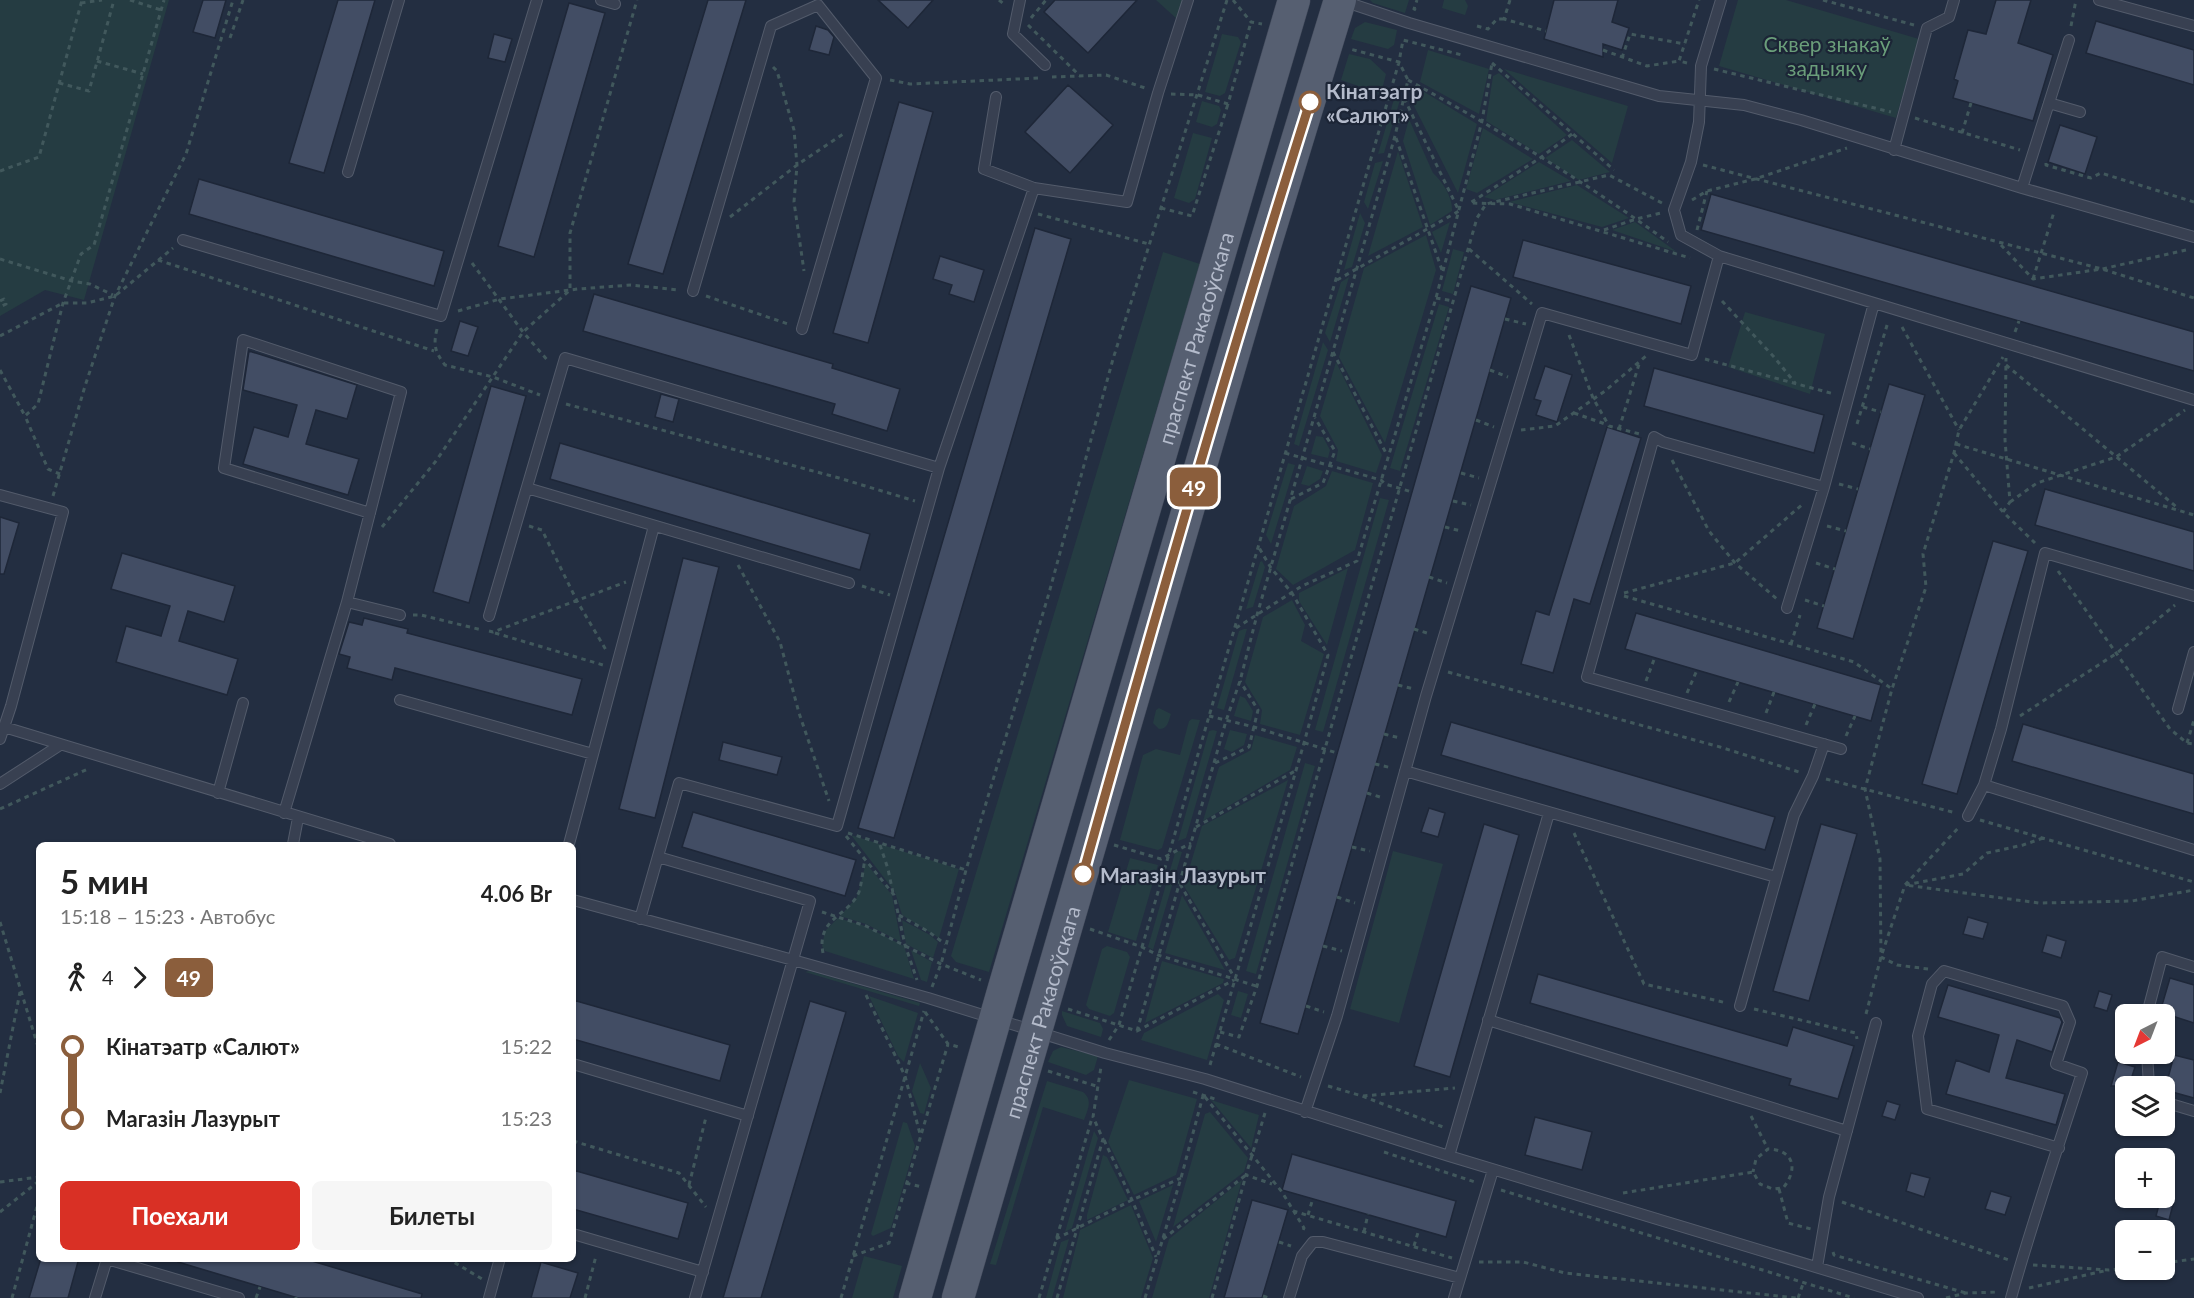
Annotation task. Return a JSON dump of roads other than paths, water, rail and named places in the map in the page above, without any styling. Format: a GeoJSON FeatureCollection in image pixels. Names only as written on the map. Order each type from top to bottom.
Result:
{"type":"FeatureCollection","features":[{"type":"Feature","properties":{"kind":"main road","name":"праспект Ракасоўскага"},"geometry":{"type":"LineString","coordinates":[[915,1298],[1294,0]]}},
{"type":"Feature","properties":{"kind":"main road","name":"праспект Ракасоўскага"},"geometry":{"type":"LineString","coordinates":[[958,1298],[1264,249],[1340,0]]}},
{"type":"Feature","properties":{"kind":"lane"},"geometry":{"type":"LineString","coordinates":[[348,172],[399,0]]}},
{"type":"Feature","properties":{"kind":"lane"},"geometry":{"type":"LineString","coordinates":[[183,240],[441,316],[537,0]]}},
{"type":"Feature","properties":{"kind":"lane"},"geometry":{"type":"LineString","coordinates":[[601,0],[615,4]]}},
{"type":"Feature","properties":{"kind":"lane"},"geometry":{"type":"LineString","coordinates":[[1020,0],[1012,34],[1045,65]]}},
{"type":"Feature","properties":{"kind":"lane"},"geometry":{"type":"LineString","coordinates":[[996,97],[984,169],[1034,188],[1127,202],[1158,93],[1188,0]]}},
{"type":"Feature","properties":{"kind":"lane"},"geometry":{"type":"LineString","coordinates":[[1340,0],[1409,23],[1659,96],[1744,105],[1801,120],[1867,142],[2194,237]]}},
{"type":"Feature","properties":{"kind":"lane"},"geometry":{"type":"LineString","coordinates":[[1721,0],[1701,66],[1700,122],[1691,162],[1674,210],[1681,235],[1719,256],[2194,402]]}},
{"type":"Feature","properties":{"kind":"lane"},"geometry":{"type":"LineString","coordinates":[[1894,150],[1927,28],[1949,16],[1954,0]]}},
{"type":"Feature","properties":{"kind":"lane"},"geometry":{"type":"LineString","coordinates":[[2099,0],[2194,26]]}},
{"type":"Feature","properties":{"kind":"lane"},"geometry":{"type":"LineString","coordinates":[[693,291],[771,26],[819,3],[876,78],[802,329]]}},
{"type":"Feature","properties":{"kind":"lane"},"geometry":{"type":"LineString","coordinates":[[2022,188],[2069,40]]}},
{"type":"Feature","properties":{"kind":"lane"},"geometry":{"type":"LineString","coordinates":[[2049,103],[2080,112]]}},
{"type":"Feature","properties":{"kind":"lane"},"geometry":{"type":"LineString","coordinates":[[640,919],[679,783],[837,826],[939,468],[1034,188]]}},
{"type":"Feature","properties":{"kind":"lane"},"geometry":{"type":"LineString","coordinates":[[1305,1112],[1336,1016],[1401,770],[1542,313],[1692,355],[1719,256]]}},
{"type":"Feature","properties":{"kind":"lane"},"geometry":{"type":"LineString","coordinates":[[1787,608],[1824,487],[1874,303]]}},
{"type":"Feature","properties":{"kind":"lane"},"geometry":{"type":"LineString","coordinates":[[284,813],[347,602],[370,513],[401,392],[243,340],[224,468],[370,513]]}},
{"type":"Feature","properties":{"kind":"lane"},"geometry":{"type":"LineString","coordinates":[[489,616],[565,358],[939,468]]}},
{"type":"Feature","properties":{"kind":"lane"},"geometry":{"type":"LineString","coordinates":[[1824,487],[1658,440],[1587,677],[1841,750]]}},
{"type":"Feature","properties":{"kind":"lane"},"geometry":{"type":"LineString","coordinates":[[527,488],[849,583]]}},
{"type":"Feature","properties":{"kind":"lane"},"geometry":{"type":"LineString","coordinates":[[0,495],[63,512],[0,739]]}},
{"type":"Feature","properties":{"kind":"lane"},"geometry":{"type":"LineString","coordinates":[[570,842],[654,526]]}},
{"type":"Feature","properties":{"kind":"lane"},"geometry":{"type":"LineString","coordinates":[[1968,816],[1984,785],[2001,729],[2045,553],[2191,596]]}},
{"type":"Feature","properties":{"kind":"lane"},"geometry":{"type":"LineString","coordinates":[[347,602],[400,615]]}},
{"type":"Feature","properties":{"kind":"lane"},"geometry":{"type":"LineString","coordinates":[[2178,709],[2194,652]]}},
{"type":"Feature","properties":{"kind":"lane"},"geometry":{"type":"LineString","coordinates":[[400,700],[593,754]]}},
{"type":"Feature","properties":{"kind":"lane"},"geometry":{"type":"LineString","coordinates":[[218,793],[243,703]]}},
{"type":"Feature","properties":{"kind":"lane"},"geometry":{"type":"LineString","coordinates":[[4,727],[383,842]]}},
{"type":"Feature","properties":{"kind":"lane"},"geometry":{"type":"LineString","coordinates":[[1740,1006],[1794,815],[1813,776],[1824,744]]}},
{"type":"Feature","properties":{"kind":"lane"},"geometry":{"type":"LineString","coordinates":[[0,784],[60,745]]}},
{"type":"Feature","properties":{"kind":"lane"},"geometry":{"type":"LineString","coordinates":[[1401,770],[1776,877]]}},
{"type":"Feature","properties":{"kind":"lane"},"geometry":{"type":"LineString","coordinates":[[1984,785],[2194,850]]}},
{"type":"Feature","properties":{"kind":"lane"},"geometry":{"type":"LineString","coordinates":[[1449,1156],[1550,813]]}},
{"type":"Feature","properties":{"kind":"lane"},"geometry":{"type":"LineString","coordinates":[[292,842],[298,818]]}},
{"type":"Feature","properties":{"kind":"lane"},"geometry":{"type":"LineString","coordinates":[[658,857],[810,902],[695,1298]]}},
{"type":"Feature","properties":{"kind":"lane"},"geometry":{"type":"LineString","coordinates":[[576,901],[640,919],[795,956],[1036,1032],[1205,1079],[1493,1170],[1918,1298]]}},
{"type":"Feature","properties":{"kind":"lane"},"geometry":{"type":"LineString","coordinates":[[2150,1004],[2162,957],[2194,967]]}},
{"type":"Feature","properties":{"kind":"lane"},"geometry":{"type":"LineString","coordinates":[[2011,1298],[2082,1073],[2056,1064],[2070,1022],[2063,1006],[1944,971],[1932,984],[1918,1036],[1928,1108],[2058,1148]]}},
{"type":"Feature","properties":{"kind":"lane"},"geometry":{"type":"LineString","coordinates":[[1488,1020],[1847,1131]]}},
{"type":"Feature","properties":{"kind":"lane"},"geometry":{"type":"LineString","coordinates":[[1814,1266],[1828,1197],[1876,1023]]}},
{"type":"Feature","properties":{"kind":"lane"},"geometry":{"type":"LineString","coordinates":[[576,1065],[748,1116]]}},
{"type":"Feature","properties":{"kind":"lane"},"geometry":{"type":"LineString","coordinates":[[2175,1105],[2194,1111]]}},
{"type":"Feature","properties":{"kind":"lane"},"geometry":{"type":"LineString","coordinates":[[1454,1298],[1493,1170]]}},
{"type":"Feature","properties":{"kind":"lane"},"geometry":{"type":"LineString","coordinates":[[576,1235],[703,1272]]}},
{"type":"Feature","properties":{"kind":"lane"},"geometry":{"type":"LineString","coordinates":[[1289,1298],[1302,1256],[1313,1242],[1323,1242],[1460,1278]]}},
{"type":"Feature","properties":{"kind":"lane"},"geometry":{"type":"LineString","coordinates":[[94,1298],[106,1262]]}},
{"type":"Feature","properties":{"kind":"lane"},"geometry":{"type":"LineString","coordinates":[[116,1262],[221,1296],[239,1298]]}},
{"type":"Feature","properties":{"kind":"lane"},"geometry":{"type":"LineString","coordinates":[[489,1298],[499,1262]]}},
{"type":"Feature","properties":{"kind":"place","name":"Кінатэатр «Салют»"},"geometry":{"type":"Point","coordinates":[1310,102]}},
{"type":"Feature","properties":{"kind":"place","name":"Магазін Лазурыт"},"geometry":{"type":"Point","coordinates":[1083,874]}},
{"type":"Feature","properties":{"kind":"park label","name":"Сквер знакаў задыяку"},"geometry":{"type":"Point","coordinates":[1827,55]}}]}
